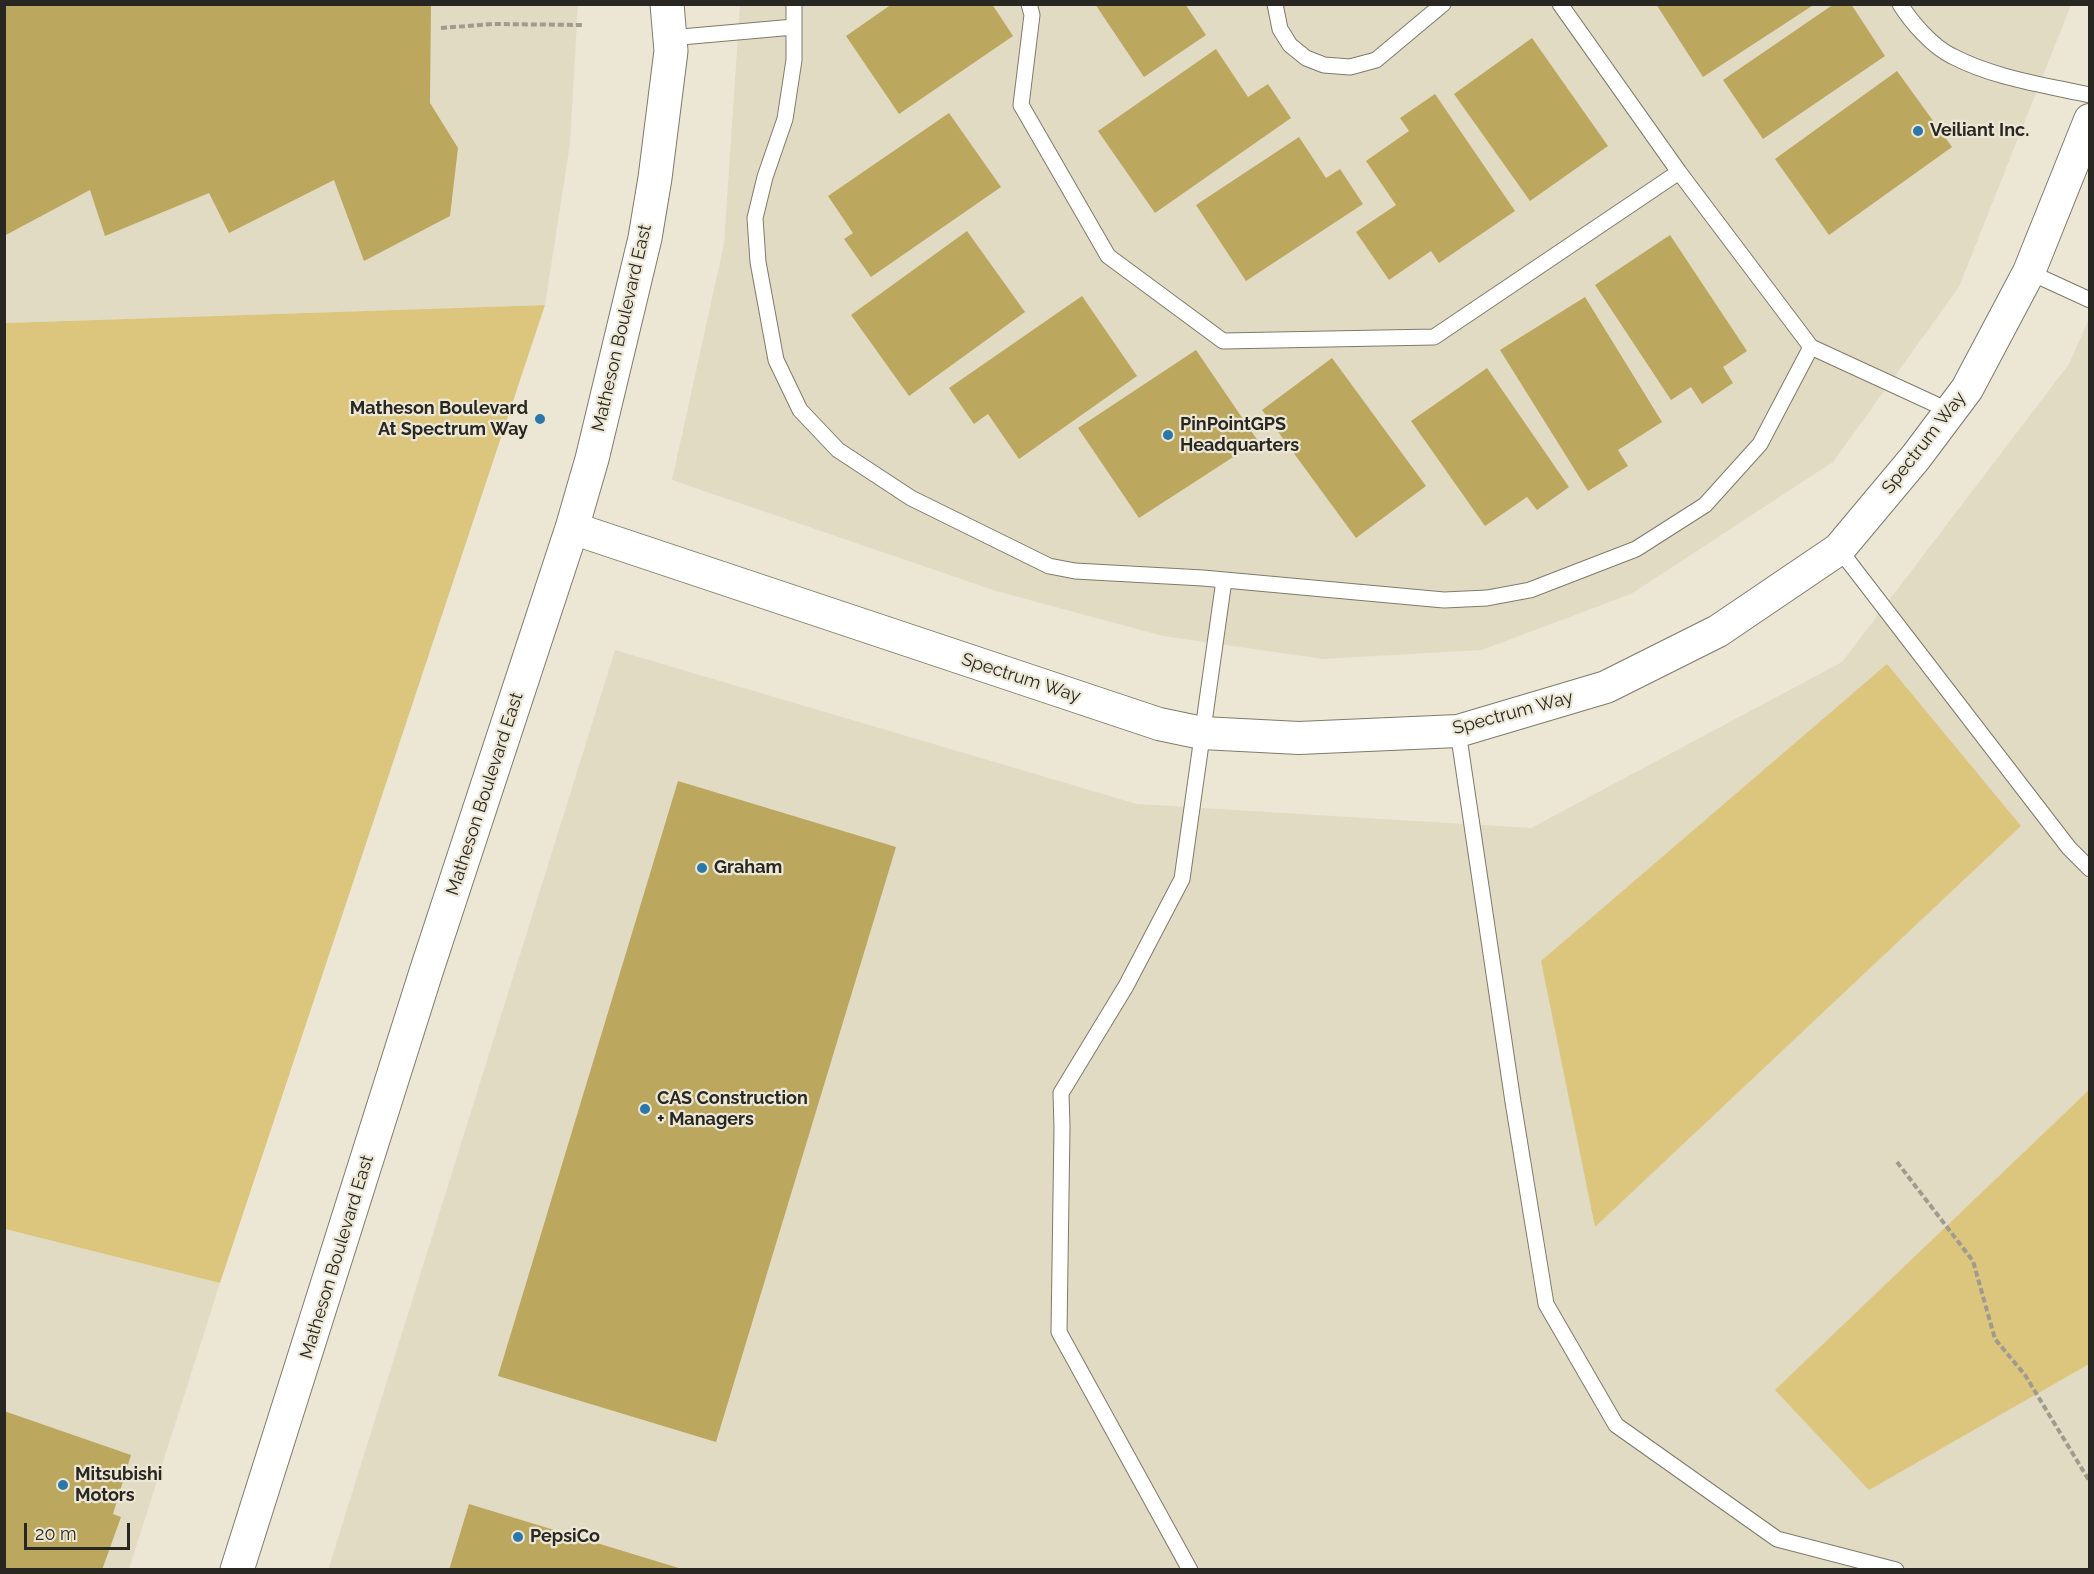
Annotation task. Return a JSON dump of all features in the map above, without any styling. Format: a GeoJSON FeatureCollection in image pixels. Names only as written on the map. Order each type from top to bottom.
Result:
{"type":"FeatureCollection","features":[{"type":"Feature","properties":{"kind":"street","name":"Matheson Boulevard East"},"geometry":{"type":"LineString","coordinates":[[237,1569],[426,972],[573,528],[592,459],[645,238],[657,167],[671,51],[667,4]]}},
{"type":"Feature","properties":{"kind":"street","name":"Spectrum Way"},"geometry":{"type":"LineString","coordinates":[[573,528],[1159,724],[1202,733],[1299,738],[1458,731],[1606,687],[1718,631],[1839,549],[1916,457],[1967,390],[2029,272],[2090,120]]}},
{"type":"Feature","properties":{"kind":"lane"},"geometry":{"type":"LineString","coordinates":[[794,4],[794,60],[785,119],[765,177],[755,218],[758,262],[776,360],[800,410],[838,450],[911,498],[1049,566],[1075,571],[1224,580],[1444,600],[1487,598],[1530,590],[1636,549],[1705,505],[1760,444],[1811,347]]}},
{"type":"Feature","properties":{"kind":"lane"},"geometry":{"type":"LineString","coordinates":[[1029,4],[1032,15],[1021,105],[1108,256],[1223,341],[1434,337],[1679,172]]}},
{"type":"Feature","properties":{"kind":"lane"},"geometry":{"type":"LineString","coordinates":[[1275,4],[1280,29],[1290,45],[1306,58],[1324,65],[1350,67],[1376,60],[1443,4]]}},
{"type":"Feature","properties":{"kind":"lane"},"geometry":{"type":"LineString","coordinates":[[1560,4],[1679,172],[1811,347],[1950,411]]}},
{"type":"Feature","properties":{"kind":"lane"},"geometry":{"type":"LineString","coordinates":[[1900,4],[1912,23],[1950,55],[1996,74],[2090,95]]}},
{"type":"Feature","properties":{"kind":"lane"},"geometry":{"type":"LineString","coordinates":[[670,38],[794,27]]}},
{"type":"Feature","properties":{"kind":"lane"},"geometry":{"type":"LineString","coordinates":[[2029,272],[2090,300]]}},
{"type":"Feature","properties":{"kind":"lane"},"geometry":{"type":"LineString","coordinates":[[1839,549],[2069,848],[2090,868]]}},
{"type":"Feature","properties":{"kind":"lane"},"geometry":{"type":"LineString","coordinates":[[1190,1569],[1059,1332],[1061,1093],[1126,986],[1182,879],[1224,580]]}},
{"type":"Feature","properties":{"kind":"lane"},"geometry":{"type":"LineString","coordinates":[[1458,731],[1511,1091],[1546,1304],[1616,1425],[1777,1539],[1863,1565],[1896,1569]]}},
{"type":"Feature","properties":{"kind":"path"},"geometry":{"type":"LineString","coordinates":[[441,28],[493,24],[583,25]]}},
{"type":"Feature","properties":{"kind":"path"},"geometry":{"type":"LineString","coordinates":[[1897,1162],[1973,1261],[1995,1340],[2025,1375],[2090,1482]]}},
{"type":"Feature","properties":{"kind":"shaded area"},"geometry":{"type":"Polygon","coordinates":[[[4,5],[578,5],[570,144],[545,305],[5,323],[4,5]]]}},
{"type":"Feature","properties":{"kind":"shaded area"},"geometry":{"type":"Polygon","coordinates":[[[740,5],[2071,5],[1959,287],[1833,462],[1631,594],[1482,650],[1323,659],[1163,636],[996,591],[672,480],[724,244],[740,5]]]}},
{"type":"Feature","properties":{"kind":"shaded area"},"geometry":{"type":"Polygon","coordinates":[[[545,305],[220,1283],[5,1229],[5,323],[545,305]]]}},
{"type":"Feature","properties":{"kind":"shaded area"},"geometry":{"type":"Polygon","coordinates":[[[2089,319],[2089,1569],[328,1570],[615,650],[1137,804],[1531,828],[1842,662],[2069,364],[2089,319]]]}},
{"type":"Feature","properties":{"kind":"shaded area"},"geometry":{"type":"Polygon","coordinates":[[[1887,664],[2021,826],[1595,1227],[1541,961],[1887,664]]]}},
{"type":"Feature","properties":{"kind":"shaded area"},"geometry":{"type":"Polygon","coordinates":[[[2089,1090],[2089,1364],[1869,1490],[1775,1390],[2089,1090]]]}},
{"type":"Feature","properties":{"kind":"shaded area"},"geometry":{"type":"Polygon","coordinates":[[[5,1229],[220,1283],[129,1569],[5,1570],[5,1229]]]}},
{"type":"Feature","properties":{"kind":"building"},"geometry":{"type":"Polygon","coordinates":[[[4,4],[431,4],[430,103],[458,148],[450,216],[364,261],[334,180],[229,233],[209,193],[105,236],[90,190],[4,236],[4,4]]]}},
{"type":"Feature","properties":{"kind":"building"},"geometry":{"type":"Polygon","coordinates":[[[892,4],[992,4],[1013,36],[899,114],[846,36],[892,4]]]}},
{"type":"Feature","properties":{"kind":"building"},"geometry":{"type":"Polygon","coordinates":[[[1095,4],[1185,4],[1206,35],[1144,77],[1095,4]]]}},
{"type":"Feature","properties":{"kind":"building"},"geometry":{"type":"Polygon","coordinates":[[[1656,4],[1815,4],[1703,77],[1656,4]]]}},
{"type":"Feature","properties":{"kind":"building"},"geometry":{"type":"Polygon","coordinates":[[[1834,4],[1851,4],[1885,56],[1763,139],[1723,80],[1834,4]]]}},
{"type":"Feature","properties":{"kind":"building"},"geometry":{"type":"Polygon","coordinates":[[[1532,38],[1608,146],[1530,201],[1454,94],[1532,38]]]}},
{"type":"Feature","properties":{"kind":"building"},"geometry":{"type":"Polygon","coordinates":[[[1216,49],[1248,97],[1268,84],[1291,118],[1155,213],[1098,131],[1216,49]]]}},
{"type":"Feature","properties":{"kind":"building"},"geometry":{"type":"Polygon","coordinates":[[[1897,71],[1952,147],[1829,235],[1775,159],[1897,71]]]}},
{"type":"Feature","properties":{"kind":"building"},"geometry":{"type":"Polygon","coordinates":[[[1435,94],[1515,211],[1439,263],[1431,251],[1389,280],[1356,232],[1396,205],[1366,161],[1409,131],[1400,118],[1435,94]]]}},
{"type":"Feature","properties":{"kind":"building"},"geometry":{"type":"Polygon","coordinates":[[[949,113],[1001,187],[871,277],[844,239],[853,233],[828,196],[949,113]]]}},
{"type":"Feature","properties":{"kind":"building"},"geometry":{"type":"Polygon","coordinates":[[[1299,137],[1326,178],[1340,169],[1363,204],[1246,281],[1196,205],[1299,137]]]}},
{"type":"Feature","properties":{"kind":"building"},"geometry":{"type":"Polygon","coordinates":[[[967,231],[1025,312],[909,396],[851,315],[967,231]]]}},
{"type":"Feature","properties":{"kind":"building"},"geometry":{"type":"Polygon","coordinates":[[[1670,235],[1747,351],[1723,367],[1733,383],[1702,404],[1691,387],[1671,400],[1595,285],[1670,235]]]}},
{"type":"Feature","properties":{"kind":"building"},"geometry":{"type":"Polygon","coordinates":[[[1082,296],[1137,376],[1019,459],[988,414],[974,424],[949,388],[1082,296]]]}},
{"type":"Feature","properties":{"kind":"building"},"geometry":{"type":"Polygon","coordinates":[[[1585,297],[1662,422],[1618,450],[1628,466],[1588,491],[1500,350],[1585,297]]]}},
{"type":"Feature","properties":{"kind":"building","name":"PinPointGPS Headquarters"},"geometry":{"type":"Polygon","coordinates":[[[1196,350],[1258,441],[1139,518],[1078,428],[1196,350]]]}},
{"type":"Feature","properties":{"kind":"building"},"geometry":{"type":"Polygon","coordinates":[[[1332,358],[1426,486],[1356,538],[1262,410],[1332,358]]]}},
{"type":"Feature","properties":{"kind":"building"},"geometry":{"type":"Polygon","coordinates":[[[1487,368],[1569,487],[1537,510],[1527,497],[1485,526],[1411,421],[1487,368]]]}},
{"type":"Feature","properties":{"kind":"building"},"geometry":{"type":"Polygon","coordinates":[[[678,781],[896,847],[716,1442],[498,1376],[678,781]]]}},
{"type":"Feature","properties":{"kind":"building","name":"Mitsubishi Motors"},"geometry":{"type":"Polygon","coordinates":[[[4,1411],[131,1455],[113,1514],[121,1517],[102,1570],[4,1570],[4,1411]]]}},
{"type":"Feature","properties":{"kind":"building","name":"PepsiCo"},"geometry":{"type":"Polygon","coordinates":[[[469,1504],[682,1569],[682,1570],[449,1570],[469,1504]]]}},
{"type":"Feature","properties":{"kind":"place","name":"Veiliant Inc."},"geometry":{"type":"Point","coordinates":[1918,131]}},
{"type":"Feature","properties":{"kind":"place","name":"Matheson Boulevard At Spectrum Way"},"geometry":{"type":"Point","coordinates":[540,419]}},
{"type":"Feature","properties":{"kind":"place","name":"PinPointGPS Headquarters"},"geometry":{"type":"Point","coordinates":[1168,435]}},
{"type":"Feature","properties":{"kind":"place","name":"Graham"},"geometry":{"type":"Point","coordinates":[702,868]}},
{"type":"Feature","properties":{"kind":"place","name":"CAS Construction + Managers"},"geometry":{"type":"Point","coordinates":[645,1109]}},
{"type":"Feature","properties":{"kind":"place","name":"Mitsubishi Motors"},"geometry":{"type":"Point","coordinates":[63,1485]}},
{"type":"Feature","properties":{"kind":"place","name":"PepsiCo"},"geometry":{"type":"Point","coordinates":[518,1537]}}]}
